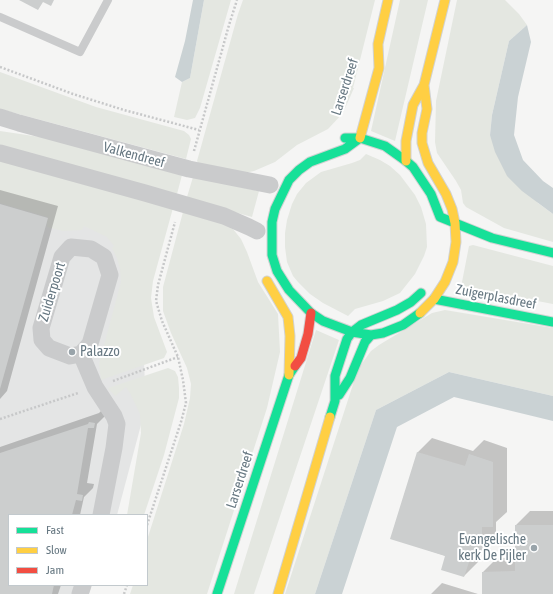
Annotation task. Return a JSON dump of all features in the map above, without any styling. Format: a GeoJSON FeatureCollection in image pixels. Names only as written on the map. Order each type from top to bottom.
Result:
{"type":"FeatureCollection","features":[{"type":"Feature","properties":{"kind":"main road","name":"Larserdreef"},"geometry":{"type":"LineString","coordinates":[[346,129],[339,139],[350,137],[360,138],[379,68],[378,44],[388,0]]}},
{"type":"Feature","properties":{"kind":"main road"},"geometry":{"type":"LineString","coordinates":[[406,161],[406,141],[413,105],[424,85],[445,0]]}},
{"type":"Feature","properties":{"kind":"main road","name":"Larserdreef"},"geometry":{"type":"LineString","coordinates":[[370,55],[378,44]]}},
{"type":"Feature","properties":{"kind":"main road"},"geometry":{"type":"LineString","coordinates":[[424,85],[427,109],[422,138],[425,154],[428,163],[446,194],[452,209],[455,223],[456,242],[453,262],[445,282],[434,299],[418,315],[403,325],[383,333],[371,335],[352,332],[323,321],[311,314],[289,290],[277,271],[272,255],[261,232],[272,222],[275,209],[289,180],[299,170],[310,162],[344,149],[360,138],[385,146],[413,167],[431,194],[441,221],[455,223],[492,238],[553,253]]}},
{"type":"Feature","properties":{"kind":"main road","name":"Larserdreef"},"geometry":{"type":"LineString","coordinates":[[217,594],[289,375],[290,336],[288,318],[262,270]]}},
{"type":"Feature","properties":{"kind":"main road"},"geometry":{"type":"LineString","coordinates":[[278,594],[335,401],[336,376],[347,339],[352,332],[365,323],[397,310],[411,302],[426,286]]}},
{"type":"Feature","properties":{"kind":"main road","name":"Zuigerplasdreef"},"geometry":{"type":"LineString","coordinates":[[434,299],[553,322]]}},
{"type":"Feature","properties":{"kind":"main road","name":"Larserdreef"},"geometry":{"type":"LineString","coordinates":[[289,375],[301,358],[308,334],[311,314]]}},
{"type":"Feature","properties":{"kind":"main road"},"geometry":{"type":"LineString","coordinates":[[335,401],[350,378],[365,342],[371,335]]}},
{"type":"Feature","properties":{"kind":"street","name":"Valkendreef"},"geometry":{"type":"LineString","coordinates":[[0,117],[19,124],[189,169],[270,186]]}},
{"type":"Feature","properties":{"kind":"street"},"geometry":{"type":"LineString","coordinates":[[0,153],[145,192],[180,204],[224,216],[261,232]]}},
{"type":"Feature","properties":{"kind":"street","name":"Zuiderpoort"},"geometry":{"type":"LineString","coordinates":[[71,247],[91,249],[104,257],[110,275],[90,344],[81,354],[70,356],[49,348],[42,340],[41,328],[62,257],[71,247]]}},
{"type":"Feature","properties":{"kind":"street"},"geometry":{"type":"LineString","coordinates":[[81,354],[95,388],[110,408],[117,424],[101,514]]}},
{"type":"Feature","properties":{"kind":"lane"},"geometry":{"type":"LineString","coordinates":[[0,16],[80,52],[108,0]]}},
{"type":"Feature","properties":{"kind":"path"},"geometry":{"type":"LineString","coordinates":[[189,169],[237,0]]}},
{"type":"Feature","properties":{"kind":"path"},"geometry":{"type":"LineString","coordinates":[[0,67],[73,94],[124,110],[199,130]]}},
{"type":"Feature","properties":{"kind":"path"},"geometry":{"type":"LineString","coordinates":[[148,522],[186,403],[178,357],[162,321],[156,301],[158,285],[180,204]]}},
{"type":"Feature","properties":{"kind":"shaded area"},"geometry":{"type":"Polygon","coordinates":[[[193,0],[204,0],[190,78],[182,82],[175,77],[185,41],[193,0]]]}},
{"type":"Feature","properties":{"kind":"shaded area"},"geometry":{"type":"Polygon","coordinates":[[[204,0],[231,0],[200,108],[195,118],[187,120],[174,117],[182,82],[190,78],[204,0]]]}},
{"type":"Feature","properties":{"kind":"shaded area"},"geometry":{"type":"Polygon","coordinates":[[[243,0],[375,0],[354,88],[343,113],[328,129],[297,145],[275,162],[254,171],[245,173],[198,163],[197,161],[243,0]]]}},
{"type":"Feature","properties":{"kind":"shaded area"},"geometry":{"type":"Polygon","coordinates":[[[400,0],[428,0],[395,141],[371,131],[400,0]]]}},
{"type":"Feature","properties":{"kind":"shaded area"},"geometry":{"type":"Polygon","coordinates":[[[457,0],[505,0],[519,14],[527,25],[509,41],[492,115],[490,135],[538,203],[553,214],[553,242],[504,228],[466,207],[463,203],[461,190],[437,153],[435,142],[436,101],[457,0]]]}},
{"type":"Feature","properties":{"kind":"shaded area"},"geometry":{"type":"Polygon","coordinates":[[[527,25],[531,42],[518,97],[514,135],[523,160],[543,181],[553,188],[553,214],[522,191],[507,176],[495,152],[490,135],[492,115],[509,41],[527,25]]]}},
{"type":"Feature","properties":{"kind":"shaded area"},"geometry":{"type":"Polygon","coordinates":[[[0,72],[96,107],[184,131],[191,139],[186,159],[0,109],[0,72]]]}},
{"type":"Feature","properties":{"kind":"shaded area"},"geometry":{"type":"Polygon","coordinates":[[[0,131],[47,138],[182,175],[177,194],[0,145],[0,131]]]}},
{"type":"Feature","properties":{"kind":"shaded area"},"geometry":{"type":"Polygon","coordinates":[[[366,154],[390,166],[400,175],[415,195],[421,207],[426,224],[427,247],[415,274],[400,293],[383,301],[355,309],[348,316],[323,303],[310,294],[293,276],[287,262],[285,233],[292,204],[297,194],[306,183],[321,172],[360,160],[366,154]]]}},
{"type":"Feature","properties":{"kind":"shaded area"},"geometry":{"type":"Polygon","coordinates":[[[0,158],[173,208],[153,281],[151,298],[154,317],[167,352],[164,358],[101,380],[99,364],[121,282],[120,269],[112,248],[114,246],[107,237],[84,226],[82,230],[63,231],[47,227],[48,217],[0,203],[0,158]]]}},
{"type":"Feature","properties":{"kind":"shaded area"},"geometry":{"type":"Polygon","coordinates":[[[193,177],[259,191],[252,217],[188,199],[187,197],[193,177]]]}},
{"type":"Feature","properties":{"kind":"shaded area","name":"Palazzo"},"geometry":{"type":"Polygon","coordinates":[[[0,184],[116,213],[141,298],[146,406],[117,514],[8,514],[8,586],[92,586],[89,594],[0,594],[0,184]]]}},
{"type":"Feature","properties":{"kind":"shaded area"},"geometry":{"type":"Polygon","coordinates":[[[183,212],[220,221],[233,229],[241,239],[258,282],[278,314],[280,352],[267,408],[207,594],[130,594],[133,586],[148,586],[148,537],[184,424],[190,398],[191,384],[187,368],[163,311],[163,287],[183,212]]]}},
{"type":"Feature","properties":{"kind":"shaded area"},"geometry":{"type":"Polygon","coordinates":[[[473,245],[553,266],[553,304],[464,287],[462,282],[469,246],[473,245]]]}},
{"type":"Feature","properties":{"kind":"shaded area"},"geometry":{"type":"Polygon","coordinates":[[[445,310],[553,328],[553,396],[449,372],[376,410],[315,594],[285,594],[358,369],[371,351],[379,345],[432,313],[445,310]]]}},
{"type":"Feature","properties":{"kind":"shaded area"},"geometry":{"type":"Polygon","coordinates":[[[316,330],[339,340],[254,594],[234,594],[316,330]]]}},
{"type":"Feature","properties":{"kind":"shaded area"},"geometry":{"type":"Polygon","coordinates":[[[168,368],[175,371],[178,377],[179,398],[164,455],[144,514],[127,514],[141,433],[140,414],[126,387],[115,396],[108,388],[168,368]]]}},
{"type":"Feature","properties":{"kind":"shaded area"},"geometry":{"type":"Polygon","coordinates":[[[449,372],[553,396],[553,421],[454,397],[397,427],[342,594],[315,594],[376,410],[449,372]]]}},
{"type":"Feature","properties":{"kind":"building"},"geometry":{"type":"Polygon","coordinates":[[[19,0],[54,0],[51,6],[43,2],[38,10],[19,0]]]}},
{"type":"Feature","properties":{"kind":"building"},"geometry":{"type":"Polygon","coordinates":[[[0,204],[48,218],[0,389],[0,204]]]}},
{"type":"Feature","properties":{"kind":"building"},"geometry":{"type":"Polygon","coordinates":[[[89,422],[95,423],[94,428],[88,428],[77,494],[83,495],[82,501],[76,500],[72,514],[8,514],[8,586],[54,586],[52,594],[0,594],[0,453],[88,424],[89,422]]]}},
{"type":"Feature","properties":{"kind":"building"},"geometry":{"type":"Polygon","coordinates":[[[417,452],[465,466],[469,454],[493,462],[493,527],[482,527],[482,553],[472,553],[464,577],[441,570],[445,556],[390,539],[417,452]]]}},
{"type":"Feature","properties":{"kind":"building","name":"Evangelische kerk De Pijler"},"geometry":{"type":"Polygon","coordinates":[[[515,525],[553,525],[553,594],[482,594],[482,572],[515,571],[515,525]]]}},
{"type":"Feature","properties":{"kind":"traffic: fast"},"geometry":{"type":"LineString","coordinates":[[345,138],[360,138],[385,146],[406,161],[413,167],[431,194],[440,217],[492,238],[553,253]]}},
{"type":"Feature","properties":{"kind":"traffic: fast"},"geometry":{"type":"LineString","coordinates":[[360,138],[345,149],[310,162],[289,180],[275,209],[272,222],[272,255],[277,271],[289,290],[311,313],[323,321],[352,332],[371,335],[383,333],[403,325],[420,313]]}},
{"type":"Feature","properties":{"kind":"traffic: fast"},"geometry":{"type":"LineString","coordinates":[[330,417],[335,401],[335,376],[347,339],[352,332],[361,325],[397,310],[411,302],[421,293]]}},
{"type":"Feature","properties":{"kind":"traffic: fast"},"geometry":{"type":"LineString","coordinates":[[434,299],[553,322]]}},
{"type":"Feature","properties":{"kind":"traffic: fast"},"geometry":{"type":"LineString","coordinates":[[339,395],[350,378],[365,342],[371,335]]}},
{"type":"Feature","properties":{"kind":"traffic: fast"},"geometry":{"type":"LineString","coordinates":[[217,594],[289,375],[295,366]]}},
{"type":"Feature","properties":{"kind":"traffic: slow"},"geometry":{"type":"LineString","coordinates":[[360,138],[379,68],[378,44],[388,0]]}},
{"type":"Feature","properties":{"kind":"traffic: slow"},"geometry":{"type":"LineString","coordinates":[[406,161],[406,141],[413,105],[424,85],[445,0]]}},
{"type":"Feature","properties":{"kind":"traffic: slow"},"geometry":{"type":"LineString","coordinates":[[420,313],[434,299],[445,282],[453,262],[456,242],[455,223],[452,209],[446,194],[428,163],[422,143],[422,133],[427,109],[424,85]]}},
{"type":"Feature","properties":{"kind":"traffic: slow"},"geometry":{"type":"LineString","coordinates":[[267,281],[288,317],[290,336],[289,375]]}},
{"type":"Feature","properties":{"kind":"traffic: slow"},"geometry":{"type":"LineString","coordinates":[[278,594],[330,417]]}},
{"type":"Feature","properties":{"kind":"traffic: jam"},"geometry":{"type":"LineString","coordinates":[[295,366],[301,358],[308,334],[311,313]]}},
{"type":"Feature","properties":{"kind":"place","name":"Palazzo"},"geometry":{"type":"Point","coordinates":[72,352]}},
{"type":"Feature","properties":{"kind":"place","name":"Evangelische kerk De Pijler"},"geometry":{"type":"Point","coordinates":[534,548]}}]}
